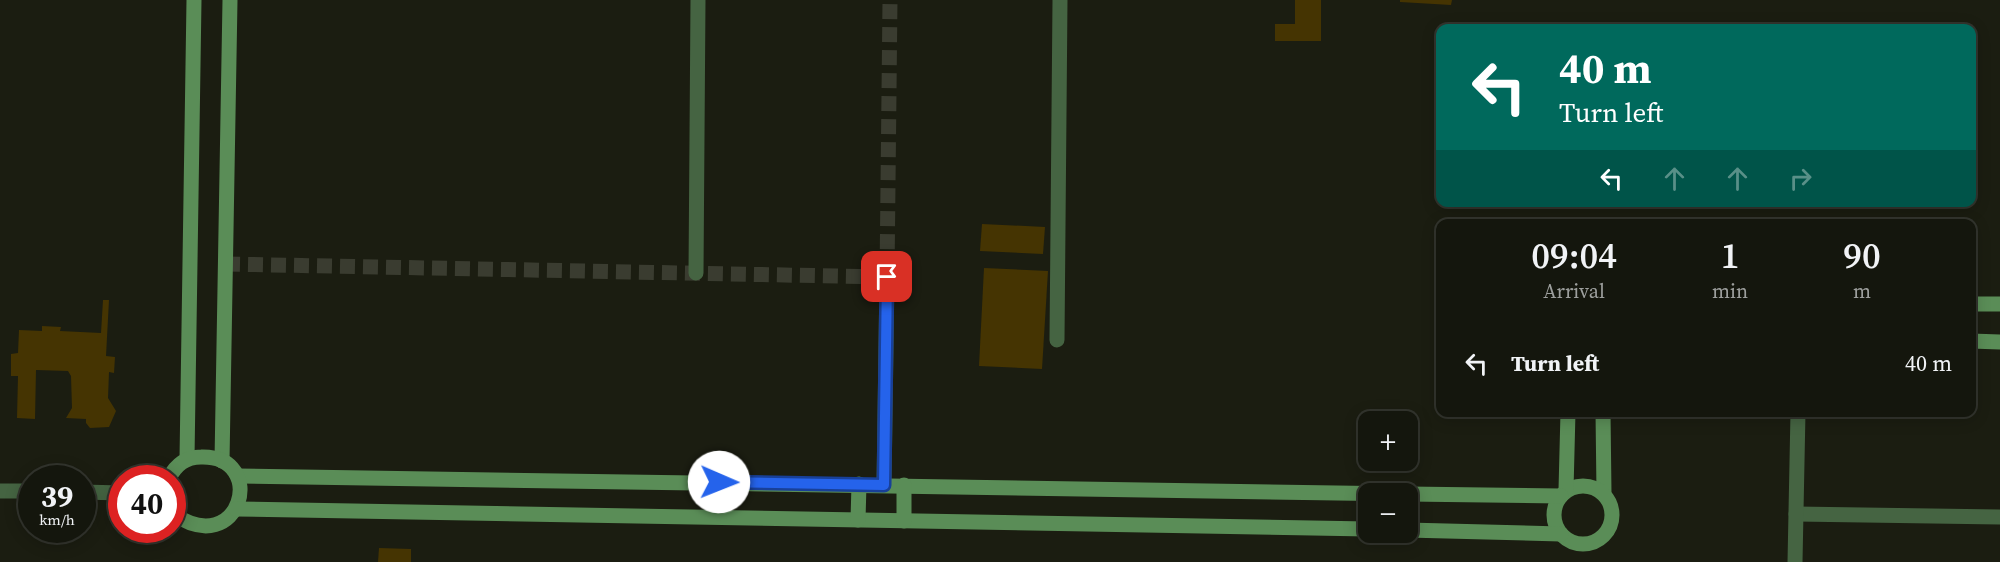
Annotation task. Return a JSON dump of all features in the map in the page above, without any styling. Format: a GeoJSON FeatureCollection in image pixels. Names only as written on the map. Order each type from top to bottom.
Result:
{"type":"FeatureCollection","features":[{"type":"Feature","properties":{"kind":"street"},"geometry":{"type":"LineString","coordinates":[[188,459],[194,0]]}},
{"type":"Feature","properties":{"kind":"street"},"geometry":{"type":"LineString","coordinates":[[222,460],[230,0]]}},
{"type":"Feature","properties":{"kind":"street"},"geometry":{"type":"LineString","coordinates":[[696,273],[698,0]]}},
{"type":"Feature","properties":{"kind":"street"},"geometry":{"type":"LineString","coordinates":[[1057,340],[1060,0]]}},
{"type":"Feature","properties":{"kind":"street"},"geometry":{"type":"LineString","coordinates":[[884,485],[887,277]]}},
{"type":"Feature","properties":{"kind":"street"},"geometry":{"type":"LineString","coordinates":[[1976,304],[2000,304]]}},
{"type":"Feature","properties":{"kind":"street"},"geometry":{"type":"LineString","coordinates":[[1976,341],[2000,342]]}},
{"type":"Feature","properties":{"kind":"street"},"geometry":{"type":"LineString","coordinates":[[1418,494],[1563,493],[1579,485],[1592,486],[1604,493],[1612,506],[1612,522],[1604,536],[1590,544],[1575,543],[1561,534],[1554,522],[1554,508],[1563,493],[1568,417]]}},
{"type":"Feature","properties":{"kind":"street"},"geometry":{"type":"LineString","coordinates":[[1604,417],[1604,493]]}},
{"type":"Feature","properties":{"kind":"street"},"geometry":{"type":"LineString","coordinates":[[1795,562],[1798,417]]}},
{"type":"Feature","properties":{"kind":"street"},"geometry":{"type":"LineString","coordinates":[[179,465],[191,457],[210,456],[227,463],[238,476],[240,497],[235,514],[221,526],[198,528],[186,523]]}},
{"type":"Feature","properties":{"kind":"street"},"geometry":{"type":"LineString","coordinates":[[238,476],[1358,493]]}},
{"type":"Feature","properties":{"kind":"street"},"geometry":{"type":"LineString","coordinates":[[858,520],[859,484]]}},
{"type":"Feature","properties":{"kind":"street"},"geometry":{"type":"LineString","coordinates":[[904,485],[904,521]]}},
{"type":"Feature","properties":{"kind":"street"},"geometry":{"type":"LineString","coordinates":[[0,491],[18,491]]}},
{"type":"Feature","properties":{"kind":"street"},"geometry":{"type":"LineString","coordinates":[[236,509],[1358,529]]}},
{"type":"Feature","properties":{"kind":"street"},"geometry":{"type":"LineString","coordinates":[[1796,514],[2000,517]]}},
{"type":"Feature","properties":{"kind":"street"},"geometry":{"type":"LineString","coordinates":[[1418,530],[1561,534]]}},
{"type":"Feature","properties":{"kind":"building"},"geometry":{"type":"Polygon","coordinates":[[[1295,0],[1321,0],[1321,41],[1275,41],[1275,24],[1295,24],[1295,0]]]}},
{"type":"Feature","properties":{"kind":"building"},"geometry":{"type":"Polygon","coordinates":[[[1400,0],[1452,0],[1451,5],[1400,2],[1400,0]]]}},
{"type":"Feature","properties":{"kind":"building"},"geometry":{"type":"Polygon","coordinates":[[[982,224],[1045,227],[1043,254],[980,251],[982,224]]]}},
{"type":"Feature","properties":{"kind":"building"},"geometry":{"type":"Polygon","coordinates":[[[984,268],[1048,271],[1042,369],[979,366],[984,268]]]}},
{"type":"Feature","properties":{"kind":"building"},"geometry":{"type":"Polygon","coordinates":[[[103,300],[109,300],[106,356],[115,357],[114,373],[109,372],[108,398],[116,411],[109,427],[90,428],[86,419],[66,418],[72,408],[71,376],[68,371],[36,370],[35,419],[17,418],[18,376],[11,376],[11,354],[18,353],[19,330],[42,331],[42,326],[61,327],[60,331],[101,333],[103,300]]]}},
{"type":"Feature","properties":{"kind":"building"},"geometry":{"type":"Polygon","coordinates":[[[379,548],[411,549],[411,562],[378,562],[379,548]]]}},
{"type":"Feature","properties":{"kind":"tunnel"},"geometry":{"type":"LineString","coordinates":[[225,264],[887,277],[890,0]]}},
{"type":"Feature","properties":{"kind":"route"},"geometry":{"type":"LineString","coordinates":[[719,482],[884,485],[887,277]]}}]}
